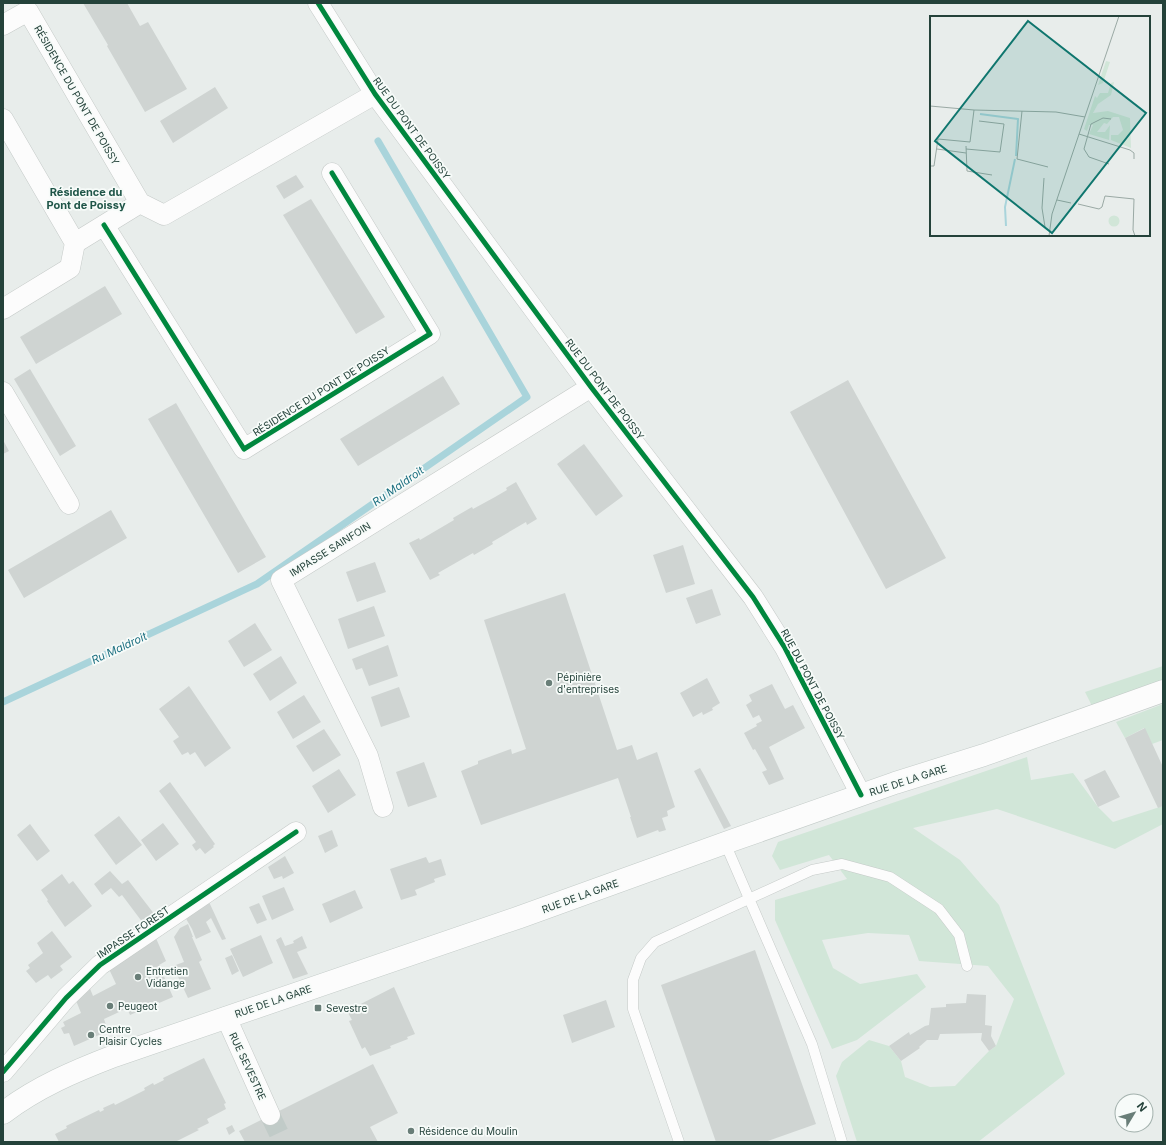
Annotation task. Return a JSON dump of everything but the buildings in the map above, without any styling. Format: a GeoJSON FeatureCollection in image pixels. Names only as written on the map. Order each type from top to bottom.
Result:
{"type":"FeatureCollection","features":[{"type":"Feature","properties":{"kind":"main road","name":"RUE DE LA GARE"},"geometry":{"type":"LineString","coordinates":[[3,1113],[21,1099],[54,1081],[97,1062],[520,917],[725,842],[984,754],[1163,691]]}},
{"type":"Feature","properties":{"kind":"street","name":"RUE DU PONT DE POISSY"},"geometry":{"type":"LineString","coordinates":[[318,3],[375,94],[591,387],[753,597],[785,648],[861,795]]}},
{"type":"Feature","properties":{"kind":"street","name":"RÉSIDENCE DU PONT DE POISSY"},"geometry":{"type":"LineString","coordinates":[[3,25],[28,11],[140,203]]}},
{"type":"Feature","properties":{"kind":"street"},"geometry":{"type":"LineString","coordinates":[[75,243],[140,203],[164,215],[375,94]]}},
{"type":"Feature","properties":{"kind":"street"},"geometry":{"type":"LineString","coordinates":[[3,119],[75,243],[70,268],[3,309]]}},
{"type":"Feature","properties":{"kind":"street","name":"RÉSIDENCE DU PONT DE POISSY"},"geometry":{"type":"LineString","coordinates":[[104,225],[244,449],[430,334],[332,173]]}},
{"type":"Feature","properties":{"kind":"street","name":"IMPASSE SAINFOIN"},"geometry":{"type":"LineString","coordinates":[[383,807],[368,756],[281,580],[591,387]]}},
{"type":"Feature","properties":{"kind":"street"},"geometry":{"type":"LineString","coordinates":[[3,392],[69,504]]}},
{"type":"Feature","properties":{"kind":"street","name":"IMPASSE FOREST"},"geometry":{"type":"LineString","coordinates":[[3,1072],[66,998],[100,965],[296,832]]}},
{"type":"Feature","properties":{"kind":"street","name":"RUE SEVESTRE"},"geometry":{"type":"LineString","coordinates":[[226,1018],[270,1115]]}},
{"type":"Feature","properties":{"kind":"lane"},"geometry":{"type":"LineString","coordinates":[[725,842],[812,1044],[842,1142]]}},
{"type":"Feature","properties":{"kind":"lane"},"geometry":{"type":"LineString","coordinates":[[679,1142],[633,1009],[633,980],[641,958],[655,942],[812,870],[842,864],[890,877],[939,909],[959,935],[967,966]]}},
{"type":"Feature","properties":{"kind":"green space"},"geometry":{"type":"Polygon","coordinates":[[[1163,666],[1163,684],[1094,710],[1085,692],[1163,666]]]}},
{"type":"Feature","properties":{"kind":"green space"},"geometry":{"type":"Polygon","coordinates":[[[1163,704],[1163,740],[1152,744],[1144,728],[1125,738],[1116,722],[1163,704]]]}},
{"type":"Feature","properties":{"kind":"green space"},"geometry":{"type":"Polygon","coordinates":[[[1027,757],[1031,780],[1073,773],[1098,807],[1113,822],[1163,806],[1163,824],[1115,849],[997,809],[913,828],[960,860],[999,905],[1065,1074],[978,1142],[857,1142],[836,1076],[842,1062],[869,1040],[889,1046],[901,1061],[905,1077],[930,1087],[955,1086],[989,1051],[996,1046],[1014,999],[988,966],[919,961],[909,935],[868,933],[822,940],[833,968],[860,984],[917,974],[926,987],[857,1040],[832,1049],[775,920],[775,900],[847,879],[829,855],[780,870],[772,856],[778,842],[1027,757]]]}},
{"type":"Feature","properties":{"kind":"waterway","name":"Ru Maldroit"},"geometry":{"type":"LineString","coordinates":[[3,702],[257,584],[527,397],[378,141]]}},
{"type":"Feature","properties":{"kind":"tunnel"},"geometry":{"type":"LineString","coordinates":[[270,1115],[283,1142]]}},
{"type":"Feature","properties":{"kind":"cycle path"},"geometry":{"type":"LineString","coordinates":[[318,3],[375,94],[591,387],[753,597],[785,648],[861,795]]}},
{"type":"Feature","properties":{"kind":"cycle path"},"geometry":{"type":"LineString","coordinates":[[104,225],[244,449],[430,334],[332,173]]}},
{"type":"Feature","properties":{"kind":"cycle path"},"geometry":{"type":"LineString","coordinates":[[3,1072],[66,998],[100,965],[296,832]]}},
{"type":"Feature","properties":{"kind":"place","name":"Pépinière d'entreprises"},"geometry":{"type":"Point","coordinates":[549,683]}},
{"type":"Feature","properties":{"kind":"place","name":"Entretien Vidange"},"geometry":{"type":"Point","coordinates":[138,977]}},
{"type":"Feature","properties":{"kind":"place","name":"Peugeot"},"geometry":{"type":"Point","coordinates":[110,1006]}},
{"type":"Feature","properties":{"kind":"place","name":"Sevestre"},"geometry":{"type":"Point","coordinates":[318,1008]}},
{"type":"Feature","properties":{"kind":"place","name":"Centre Plaisir Cycles"},"geometry":{"type":"Point","coordinates":[91,1035]}},
{"type":"Feature","properties":{"kind":"place","name":"Résidence du Moulin"},"geometry":{"type":"Point","coordinates":[411,1131]}},
{"type":"Feature","properties":{"kind":"district","name":"Résidence du Pont de Poissy"},"geometry":{"type":"Point","coordinates":[86,198]}}]}
